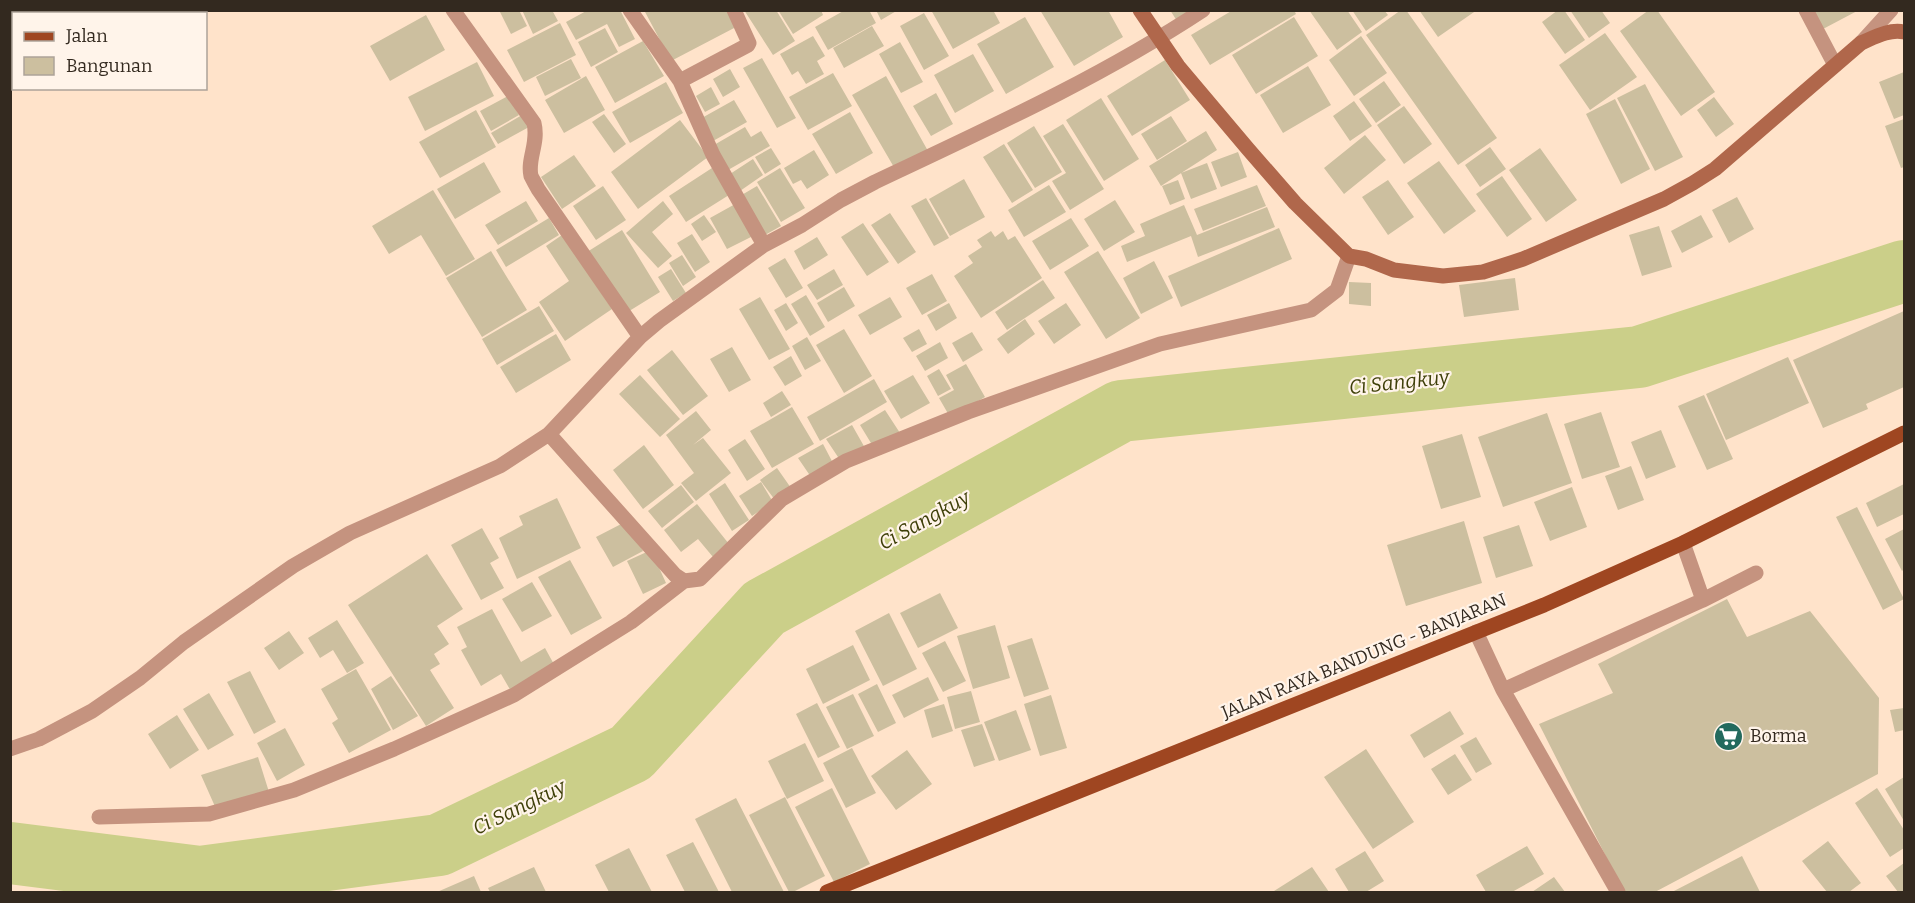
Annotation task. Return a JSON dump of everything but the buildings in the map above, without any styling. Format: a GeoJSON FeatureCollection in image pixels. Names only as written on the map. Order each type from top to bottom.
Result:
{"type":"FeatureCollection","features":[{"type":"Feature","properties":{"kind":"main road","name":"JALAN RAYA BANDUNG - BANJARAN"},"geometry":{"type":"LineString","coordinates":[[827,892],[1544,605],[1683,543],[1905,433]]}},
{"type":"Feature","properties":{"kind":"street"},"geometry":{"type":"LineString","coordinates":[[453,10],[534,123],[536,132],[531,175],[538,189],[640,337]]}},
{"type":"Feature","properties":{"kind":"street"},"geometry":{"type":"LineString","coordinates":[[630,10],[680,81],[713,155],[764,245]]}},
{"type":"Feature","properties":{"kind":"street"},"geometry":{"type":"LineString","coordinates":[[680,81],[748,45],[734,10]]}},
{"type":"Feature","properties":{"kind":"street"},"geometry":{"type":"LineString","coordinates":[[1140,10],[1178,66],[1295,203],[1348,256],[1366,259],[1394,270],[1443,276],[1483,272],[1523,259],[1664,199],[1715,169],[1861,43],[1891,10]]}},
{"type":"Feature","properties":{"kind":"street"},"geometry":{"type":"LineString","coordinates":[[10,749],[39,739],[92,711],[140,678],[184,642],[293,566],[350,533],[500,466],[549,434],[640,337],[764,245],[875,182],[1102,72],[1160,39],[1203,10]]}},
{"type":"Feature","properties":{"kind":"street"},"geometry":{"type":"LineString","coordinates":[[1806,10],[1835,65]]}},
{"type":"Feature","properties":{"kind":"street"},"geometry":{"type":"LineString","coordinates":[[1861,43],[1880,34],[1905,32]]}},
{"type":"Feature","properties":{"kind":"street"},"geometry":{"type":"LineString","coordinates":[[99,817],[209,814],[294,790],[394,749],[514,695],[631,622],[684,582],[700,579],[782,499],[846,461],[968,412],[1160,344],[1311,310],[1337,290],[1348,256]]}},
{"type":"Feature","properties":{"kind":"street"},"geometry":{"type":"LineString","coordinates":[[549,434],[675,575],[684,582]]}},
{"type":"Feature","properties":{"kind":"street"},"geometry":{"type":"LineString","coordinates":[[1683,543],[1703,600]]}},
{"type":"Feature","properties":{"kind":"street"},"geometry":{"type":"LineString","coordinates":[[1503,690],[1703,600],[1756,573]]}},
{"type":"Feature","properties":{"kind":"street"},"geometry":{"type":"LineString","coordinates":[[1476,633],[1503,690],[1618,892]]}},
{"type":"Feature","properties":{"kind":"waterway","name":"Ci Sangkuy"},"geometry":{"type":"LineString","coordinates":[[10,853],[200,877],[439,845],[631,753],[764,608],[1121,411],[1639,357],[1904,271]]}},
{"type":"Feature","properties":{"kind":"place","name":"Borma"},"geometry":{"type":"Point","coordinates":[1729,736]}}]}
